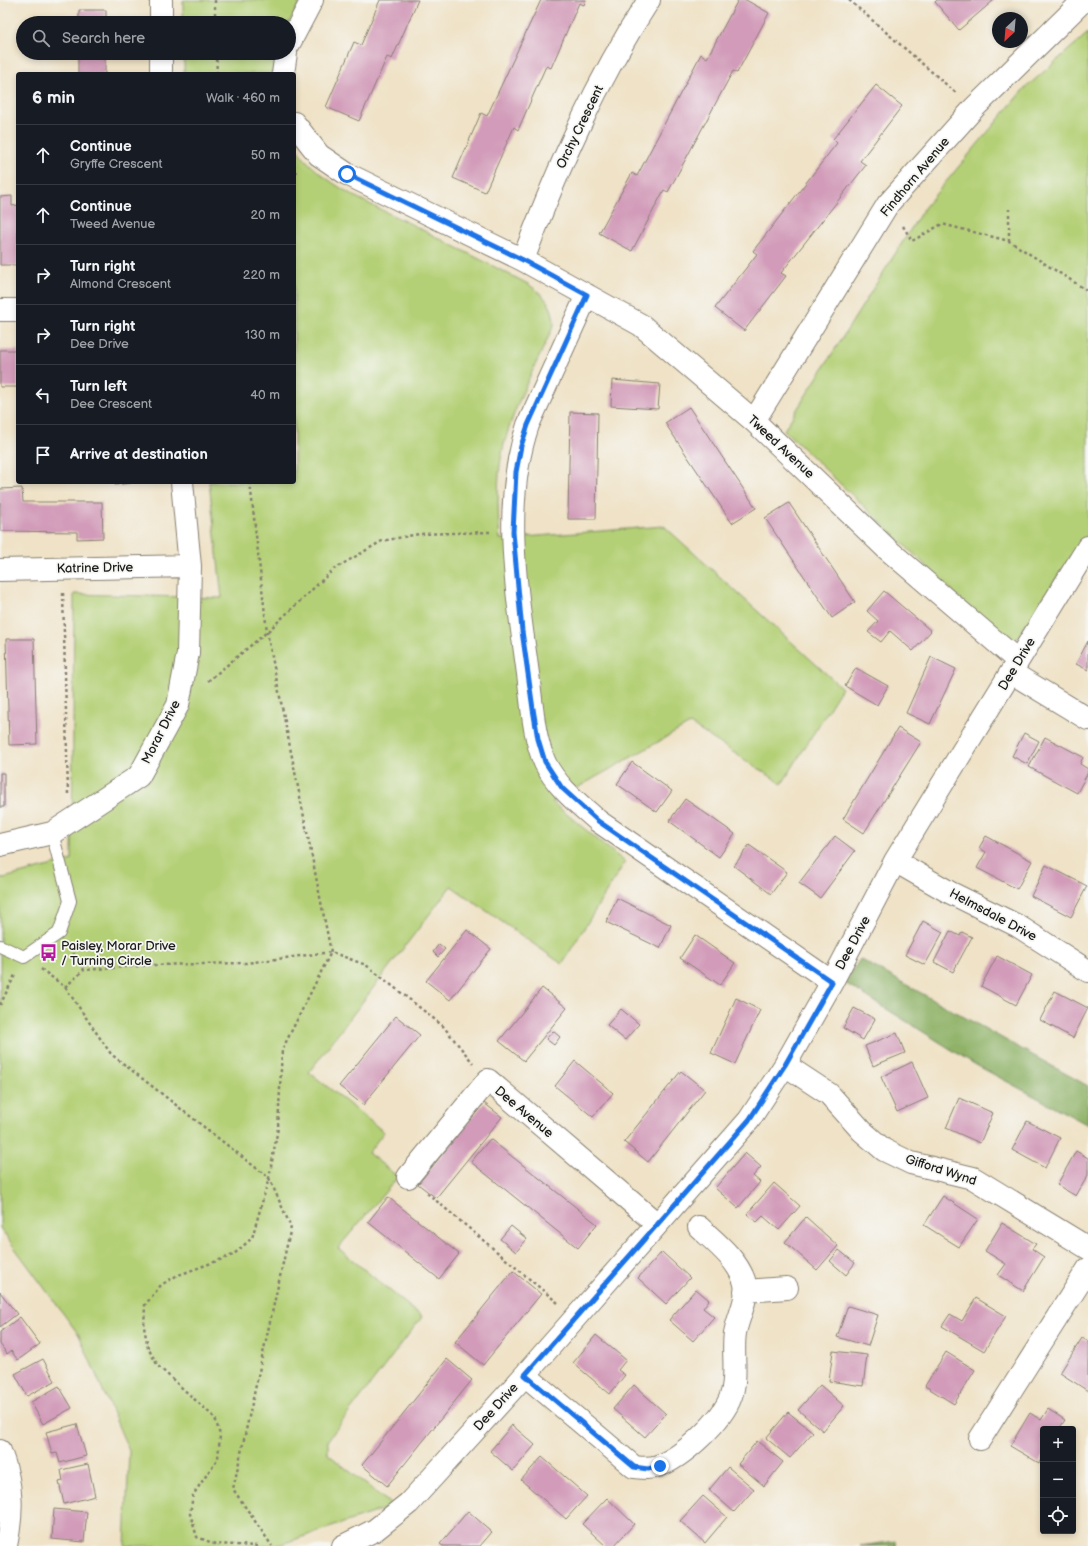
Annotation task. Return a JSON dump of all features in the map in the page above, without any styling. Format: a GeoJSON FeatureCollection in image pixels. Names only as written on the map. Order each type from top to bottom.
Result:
{"type":"FeatureCollection","features":[{"type":"Feature","properties":{"kind":"street"},"geometry":{"type":"LineString","coordinates":[[161,0],[161,16]]}},
{"type":"Feature","properties":{"kind":"street"},"geometry":{"type":"LineString","coordinates":[[296,31],[312,0]]}},
{"type":"Feature","properties":{"kind":"street","name":"Orchy Crescent"},"geometry":{"type":"LineString","coordinates":[[523,260],[549,192],[582,120],[649,0]]}},
{"type":"Feature","properties":{"kind":"street","name":"Findhorn Avenue"},"geometry":{"type":"LineString","coordinates":[[754,421],[888,204],[974,108],[1084,0]]}},
{"type":"Feature","properties":{"kind":"street"},"geometry":{"type":"LineString","coordinates":[[161,60],[161,72]]}},
{"type":"Feature","properties":{"kind":"street"},"geometry":{"type":"LineString","coordinates":[[283,72],[285,60]]}},
{"type":"Feature","properties":{"kind":"street","name":"Tweed Avenue"},"geometry":{"type":"LineString","coordinates":[[296,126],[319,155],[347,174],[523,260],[641,325],[754,421],[887,549],[1015,667],[1088,719]]}},
{"type":"Feature","properties":{"kind":"street"},"geometry":{"type":"LineString","coordinates":[[587,295],[528,425],[521,446],[514,496],[513,532],[522,631],[538,739],[545,762],[554,778],[570,797],[598,821],[832,982]]}},
{"type":"Feature","properties":{"kind":"street"},"geometry":{"type":"LineString","coordinates":[[0,310],[16,310]]}},
{"type":"Feature","properties":{"kind":"street","name":"Morar Drive"},"geometry":{"type":"LineString","coordinates":[[0,845],[60,828],[139,776],[178,706],[188,653],[190,566],[182,484]]}},
{"type":"Feature","properties":{"kind":"street","name":"Dee Drive"},"geometry":{"type":"LineString","coordinates":[[343,1546],[375,1530],[409,1503],[525,1375],[749,1120],[785,1065],[832,982],[895,861],[1088,547]]}},
{"type":"Feature","properties":{"kind":"street","name":"Katrine Drive"},"geometry":{"type":"LineString","coordinates":[[0,570],[190,566]]}},
{"type":"Feature","properties":{"kind":"street","name":"Helmsdale Drive"},"geometry":{"type":"LineString","coordinates":[[895,861],[949,892],[1018,926],[1088,971]]}},
{"type":"Feature","properties":{"kind":"street","name":"Gifford Wynd"},"geometry":{"type":"LineString","coordinates":[[785,1065],[829,1094],[862,1131],[884,1150],[911,1163],[973,1178],[1088,1248]]}},
{"type":"Feature","properties":{"kind":"street","name":"Dee Avenue"},"geometry":{"type":"LineString","coordinates":[[408,1177],[488,1080],[657,1224]]}},
{"type":"Feature","properties":{"kind":"street"},"geometry":{"type":"LineString","coordinates":[[525,1375],[634,1467],[648,1469],[660,1466],[691,1444],[714,1424],[724,1412],[731,1395],[734,1379],[734,1342],[745,1291],[745,1281],[736,1264],[699,1227]]}},
{"type":"Feature","properties":{"kind":"street"},"geometry":{"type":"LineString","coordinates":[[980,1439],[1088,1269]]}},
{"type":"Feature","properties":{"kind":"street"},"geometry":{"type":"LineString","coordinates":[[745,1291],[787,1288]]}},
{"type":"Feature","properties":{"kind":"street"},"geometry":{"type":"LineString","coordinates":[[0,1451],[9,1480],[12,1507],[6,1546]]}},
{"type":"Feature","properties":{"kind":"lane"},"geometry":{"type":"LineString","coordinates":[[0,946],[24,957],[59,933],[70,900],[60,828]]}},
{"type":"Feature","properties":{"kind":"path"},"geometry":{"type":"LineString","coordinates":[[215,0],[215,16]]}},
{"type":"Feature","properties":{"kind":"path"},"geometry":{"type":"LineString","coordinates":[[849,0],[974,108]]}},
{"type":"Feature","properties":{"kind":"path"},"geometry":{"type":"LineString","coordinates":[[216,60],[217,72]]}},
{"type":"Feature","properties":{"kind":"path"},"geometry":{"type":"LineString","coordinates":[[888,204],[912,241],[942,224],[1008,241],[1088,291]]}},
{"type":"Feature","properties":{"kind":"path"},"geometry":{"type":"LineString","coordinates":[[1008,241],[1009,209]]}},
{"type":"Feature","properties":{"kind":"path"},"geometry":{"type":"LineString","coordinates":[[250,484],[267,632],[331,952],[282,1050],[278,1128],[269,1178],[252,1238],[233,1256],[176,1276],[162,1284],[145,1305],[144,1327],[148,1348],[158,1366],[214,1418],[220,1435],[218,1458],[194,1495],[190,1514],[197,1537],[214,1544],[257,1546]]}},
{"type":"Feature","properties":{"kind":"path"},"geometry":{"type":"LineString","coordinates":[[207,681],[267,632],[334,569],[382,541],[419,534],[513,532]]}},
{"type":"Feature","properties":{"kind":"path"},"geometry":{"type":"LineString","coordinates":[[60,828],[62,569]]}},
{"type":"Feature","properties":{"kind":"path"},"geometry":{"type":"LineString","coordinates":[[59,933],[84,970]]}},
{"type":"Feature","properties":{"kind":"path"},"geometry":{"type":"LineString","coordinates":[[65,987],[84,970],[152,965],[246,963],[331,952],[366,965],[443,1026],[488,1080]]}},
{"type":"Feature","properties":{"kind":"path"},"geometry":{"type":"LineString","coordinates":[[0,1005],[24,957],[65,987],[111,1054],[269,1178],[291,1227],[233,1489],[272,1546]]}},
{"type":"Feature","properties":{"kind":"path"},"geometry":{"type":"LineString","coordinates":[[408,1177],[575,1317]]}},
{"type":"Feature","properties":{"kind":"green space"},"geometry":{"type":"Polygon","coordinates":[[[183,0],[301,0],[293,16],[183,16],[183,0]]]}},
{"type":"Feature","properties":{"kind":"green space"},"geometry":{"type":"Polygon","coordinates":[[[1088,33],[1088,567],[1071,556],[1011,647],[784,430],[924,208],[1023,90],[1088,33]]]}},
{"type":"Feature","properties":{"kind":"green space"},"geometry":{"type":"Polygon","coordinates":[[[184,60],[275,60],[272,72],[184,72],[184,60]]]}},
{"type":"Feature","properties":{"kind":"green space"},"geometry":{"type":"Polygon","coordinates":[[[296,148],[305,159],[319,172],[350,194],[528,284],[539,292],[550,306],[554,318],[554,325],[522,394],[508,430],[503,448],[498,484],[500,539],[664,526],[842,688],[782,784],[690,724],[552,802],[625,862],[562,964],[451,886],[309,1072],[384,1132],[368,1153],[398,1177],[338,1248],[422,1317],[328,1440],[328,1454],[393,1506],[276,1546],[125,1546],[129,1451],[79,1335],[0,1228],[0,879],[72,860],[74,594],[222,598],[209,484],[296,484],[296,148]]]}},
{"type":"Feature","properties":{"kind":"green space"},"geometry":{"type":"Polygon","coordinates":[[[860,959],[1088,1086],[1088,1125],[976,1065],[845,983],[860,959]]]}},
{"type":"Feature","properties":{"kind":"green space"},"geometry":{"type":"Polygon","coordinates":[[[896,1541],[897,1546],[860,1546],[896,1541]]]}},
{"type":"Feature","properties":{"kind":"building"},"geometry":{"type":"Polygon","coordinates":[[[380,0],[418,0],[392,59],[387,57],[359,121],[326,107],[354,42],[361,45],[380,0]]]}},
{"type":"Feature","properties":{"kind":"building"},"geometry":{"type":"Polygon","coordinates":[[[541,0],[586,0],[584,5],[579,3],[551,68],[546,66],[518,130],[514,127],[485,192],[453,178],[481,113],[487,116],[541,0]]]}},
{"type":"Feature","properties":{"kind":"building"},"geometry":{"type":"Polygon","coordinates":[[[738,0],[746,0],[769,13],[737,73],[733,71],[668,192],[664,190],[632,251],[599,233],[632,173],[637,176],[701,54],[707,58],[738,0]]]}},
{"type":"Feature","properties":{"kind":"building"},"geometry":{"type":"Polygon","coordinates":[[[937,0],[994,0],[959,30],[935,2],[937,0]]]}},
{"type":"Feature","properties":{"kind":"building"},"geometry":{"type":"Polygon","coordinates":[[[79,10],[106,10],[106,16],[79,16],[79,10]]]}},
{"type":"Feature","properties":{"kind":"building"},"geometry":{"type":"Polygon","coordinates":[[[78,60],[105,60],[105,72],[78,72],[78,60]]]}},
{"type":"Feature","properties":{"kind":"building"},"geometry":{"type":"Polygon","coordinates":[[[876,85],[902,106],[860,161],[866,165],[781,273],[786,276],[744,331],[715,308],[757,254],[753,251],[837,143],[833,139],[876,85]]]}},
{"type":"Feature","properties":{"kind":"building"},"geometry":{"type":"Polygon","coordinates":[[[12,196],[12,206],[16,205],[16,265],[0,265],[0,197],[12,196]]]}},
{"type":"Feature","properties":{"kind":"building"},"geometry":{"type":"Polygon","coordinates":[[[0,350],[16,350],[16,387],[0,387],[0,350]]]}},
{"type":"Feature","properties":{"kind":"building"},"geometry":{"type":"Polygon","coordinates":[[[612,380],[660,384],[658,409],[611,406],[612,380]]]}},
{"type":"Feature","properties":{"kind":"building"},"geometry":{"type":"Polygon","coordinates":[[[689,407],[756,508],[732,523],[665,423],[689,407]]]}},
{"type":"Feature","properties":{"kind":"building"},"geometry":{"type":"Polygon","coordinates":[[[570,412],[598,413],[596,519],[568,519],[570,412]]]}},
{"type":"Feature","properties":{"kind":"building"},"geometry":{"type":"Polygon","coordinates":[[[22,488],[23,502],[102,502],[103,538],[77,539],[77,532],[0,531],[0,489],[22,488]]]}},
{"type":"Feature","properties":{"kind":"building"},"geometry":{"type":"Polygon","coordinates":[[[789,503],[855,602],[832,618],[765,518],[789,503]]]}},
{"type":"Feature","properties":{"kind":"building"},"geometry":{"type":"Polygon","coordinates":[[[884,591],[931,631],[913,651],[890,631],[881,642],[868,632],[878,621],[867,611],[884,591]]]}},
{"type":"Feature","properties":{"kind":"building"},"geometry":{"type":"Polygon","coordinates":[[[6,639],[34,639],[37,744],[9,745],[6,639]]]}},
{"type":"Feature","properties":{"kind":"building"},"geometry":{"type":"Polygon","coordinates":[[[1088,641],[1088,670],[1076,664],[1088,641]]]}},
{"type":"Feature","properties":{"kind":"building"},"geometry":{"type":"Polygon","coordinates":[[[931,657],[956,669],[930,724],[906,713],[931,657]]]}},
{"type":"Feature","properties":{"kind":"building"},"geometry":{"type":"Polygon","coordinates":[[[856,668],[888,686],[877,705],[845,686],[856,668]]]}},
{"type":"Feature","properties":{"kind":"building"},"geometry":{"type":"Polygon","coordinates":[[[898,728],[921,742],[864,833],[843,819],[898,728]]]}},
{"type":"Feature","properties":{"kind":"building"},"geometry":{"type":"Polygon","coordinates":[[[1024,733],[1039,741],[1027,764],[1012,756],[1024,733]]]}},
{"type":"Feature","properties":{"kind":"building"},"geometry":{"type":"Polygon","coordinates":[[[1045,737],[1083,757],[1080,764],[1088,769],[1088,772],[1077,793],[1029,767],[1045,737]]]}},
{"type":"Feature","properties":{"kind":"building"},"geometry":{"type":"Polygon","coordinates":[[[632,762],[672,791],[657,812],[617,784],[632,762]]]}},
{"type":"Feature","properties":{"kind":"building"},"geometry":{"type":"Polygon","coordinates":[[[0,773],[4,773],[4,807],[0,807],[0,773]]]}},
{"type":"Feature","properties":{"kind":"building"},"geometry":{"type":"Polygon","coordinates":[[[685,799],[735,834],[719,857],[669,821],[685,799]]]}},
{"type":"Feature","properties":{"kind":"building"},"geometry":{"type":"Polygon","coordinates":[[[835,836],[855,851],[820,898],[799,883],[835,836]]]}},
{"type":"Feature","properties":{"kind":"building"},"geometry":{"type":"Polygon","coordinates":[[[986,836],[1032,861],[1017,889],[977,868],[986,852],[979,848],[986,836]]]}},
{"type":"Feature","properties":{"kind":"building"},"geometry":{"type":"Polygon","coordinates":[[[749,845],[787,872],[771,894],[734,866],[749,845]]]}},
{"type":"Feature","properties":{"kind":"building"},"geometry":{"type":"Polygon","coordinates":[[[1046,865],[1087,886],[1071,917],[1031,896],[1046,865]]]}},
{"type":"Feature","properties":{"kind":"building"},"geometry":{"type":"Polygon","coordinates":[[[617,898],[671,925],[660,948],[606,922],[617,898]]]}},
{"type":"Feature","properties":{"kind":"building"},"geometry":{"type":"Polygon","coordinates":[[[923,921],[943,932],[925,965],[905,955],[923,921]]]}},
{"type":"Feature","properties":{"kind":"building"},"geometry":{"type":"Polygon","coordinates":[[[467,930],[491,949],[450,1000],[426,981],[467,930]]]}},
{"type":"Feature","properties":{"kind":"building"},"geometry":{"type":"Polygon","coordinates":[[[950,931],[960,936],[962,932],[972,937],[953,972],[934,962],[950,931]]]}},
{"type":"Feature","properties":{"kind":"building"},"geometry":{"type":"Polygon","coordinates":[[[695,935],[735,963],[720,985],[680,958],[695,935]]]}},
{"type":"Feature","properties":{"kind":"building"},"geometry":{"type":"Polygon","coordinates":[[[439,944],[445,949],[438,957],[433,952],[439,944]]]}},
{"type":"Feature","properties":{"kind":"building"},"geometry":{"type":"Polygon","coordinates":[[[997,956],[1032,975],[1016,1005],[981,986],[997,956]]]}},
{"type":"Feature","properties":{"kind":"building"},"geometry":{"type":"Polygon","coordinates":[[[542,988],[567,1008],[524,1061],[499,1041],[542,988]]]}},
{"type":"Feature","properties":{"kind":"building"},"geometry":{"type":"Polygon","coordinates":[[[1055,991],[1088,1008],[1073,1038],[1040,1020],[1055,991]]]}},
{"type":"Feature","properties":{"kind":"building"},"geometry":{"type":"Polygon","coordinates":[[[736,998],[760,1010],[735,1064],[711,1053],[736,998]]]}},
{"type":"Feature","properties":{"kind":"building"},"geometry":{"type":"Polygon","coordinates":[[[854,1008],[875,1019],[863,1040],[843,1028],[854,1008]]]}},
{"type":"Feature","properties":{"kind":"building"},"geometry":{"type":"Polygon","coordinates":[[[621,1009],[639,1024],[625,1040],[607,1025],[621,1009]]]}},
{"type":"Feature","properties":{"kind":"building"},"geometry":{"type":"Polygon","coordinates":[[[396,1016],[420,1035],[363,1105],[339,1086],[396,1016]]]}},
{"type":"Feature","properties":{"kind":"building"},"geometry":{"type":"Polygon","coordinates":[[[553,1031],[560,1037],[554,1045],[546,1039],[553,1031]]]}},
{"type":"Feature","properties":{"kind":"building"},"geometry":{"type":"Polygon","coordinates":[[[897,1033],[905,1053],[873,1066],[865,1046],[897,1033]]]}},
{"type":"Feature","properties":{"kind":"building"},"geometry":{"type":"Polygon","coordinates":[[[575,1061],[613,1093],[593,1117],[555,1086],[575,1061]]]}},
{"type":"Feature","properties":{"kind":"building"},"geometry":{"type":"Polygon","coordinates":[[[912,1062],[928,1098],[897,1112],[881,1077],[912,1062]]]}},
{"type":"Feature","properties":{"kind":"building"},"geometry":{"type":"Polygon","coordinates":[[[681,1071],[705,1090],[648,1162],[624,1142],[681,1071]]]}},
{"type":"Feature","properties":{"kind":"building"},"geometry":{"type":"Polygon","coordinates":[[[959,1098],[993,1113],[980,1143],[946,1128],[959,1098]]]}},
{"type":"Feature","properties":{"kind":"building"},"geometry":{"type":"Polygon","coordinates":[[[484,1103],[502,1117],[436,1198],[418,1184],[484,1103]]]}},
{"type":"Feature","properties":{"kind":"building"},"geometry":{"type":"Polygon","coordinates":[[[1027,1121],[1060,1138],[1045,1168],[1012,1150],[1027,1121]]]}},
{"type":"Feature","properties":{"kind":"building"},"geometry":{"type":"Polygon","coordinates":[[[490,1139],[597,1224],[578,1248],[471,1162],[490,1139]]]}},
{"type":"Feature","properties":{"kind":"building"},"geometry":{"type":"Polygon","coordinates":[[[1076,1151],[1088,1158],[1088,1175],[1076,1196],[1057,1185],[1076,1151]]]}},
{"type":"Feature","properties":{"kind":"building"},"geometry":{"type":"Polygon","coordinates":[[[745,1153],[761,1167],[753,1176],[760,1182],[738,1208],[715,1188],[745,1153]]]}},
{"type":"Feature","properties":{"kind":"building"},"geometry":{"type":"Polygon","coordinates":[[[774,1183],[800,1206],[779,1230],[763,1216],[757,1222],[747,1214],[774,1183]]]}},
{"type":"Feature","properties":{"kind":"building"},"geometry":{"type":"Polygon","coordinates":[[[943,1196],[978,1219],[959,1247],[924,1225],[943,1196]]]}},
{"type":"Feature","properties":{"kind":"building"},"geometry":{"type":"Polygon","coordinates":[[[388,1197],[459,1254],[439,1279],[368,1222],[388,1197]]]}},
{"type":"Feature","properties":{"kind":"building"},"geometry":{"type":"Polygon","coordinates":[[[806,1217],[838,1246],[817,1270],[785,1242],[806,1217]]]}},
{"type":"Feature","properties":{"kind":"building"},"geometry":{"type":"Polygon","coordinates":[[[1002,1223],[1036,1244],[1032,1249],[1044,1257],[1023,1291],[998,1275],[1006,1264],[985,1251],[1002,1223]]]}},
{"type":"Feature","properties":{"kind":"building"},"geometry":{"type":"Polygon","coordinates":[[[511,1226],[527,1239],[516,1252],[500,1239],[511,1226]]]}},
{"type":"Feature","properties":{"kind":"building"},"geometry":{"type":"Polygon","coordinates":[[[839,1250],[855,1263],[846,1275],[830,1261],[839,1250]]]}},
{"type":"Feature","properties":{"kind":"building"},"geometry":{"type":"Polygon","coordinates":[[[662,1252],[690,1278],[666,1304],[638,1278],[662,1252]]]}},
{"type":"Feature","properties":{"kind":"building"},"geometry":{"type":"Polygon","coordinates":[[[513,1271],[541,1294],[483,1365],[455,1342],[513,1271]]]}},
{"type":"Feature","properties":{"kind":"building"},"geometry":{"type":"Polygon","coordinates":[[[696,1289],[709,1300],[703,1308],[714,1317],[693,1341],[669,1320],[696,1289]]]}},
{"type":"Feature","properties":{"kind":"building"},"geometry":{"type":"Polygon","coordinates":[[[0,1292],[17,1314],[0,1327],[0,1292]]]}},
{"type":"Feature","properties":{"kind":"building"},"geometry":{"type":"Polygon","coordinates":[[[976,1298],[1006,1316],[984,1351],[942,1326],[950,1314],[962,1321],[976,1298]]]}},
{"type":"Feature","properties":{"kind":"building"},"geometry":{"type":"Polygon","coordinates":[[[848,1306],[878,1315],[868,1346],[837,1337],[848,1306]]]}},
{"type":"Feature","properties":{"kind":"building"},"geometry":{"type":"Polygon","coordinates":[[[20,1317],[40,1344],[18,1360],[11,1351],[7,1354],[0,1344],[0,1332],[20,1317]]]}},
{"type":"Feature","properties":{"kind":"building"},"geometry":{"type":"Polygon","coordinates":[[[596,1335],[626,1360],[618,1370],[625,1375],[610,1394],[573,1363],[596,1335]]]}},
{"type":"Feature","properties":{"kind":"building"},"geometry":{"type":"Polygon","coordinates":[[[1082,1338],[1088,1341],[1088,1391],[1060,1373],[1082,1338]]]}},
{"type":"Feature","properties":{"kind":"building"},"geometry":{"type":"Polygon","coordinates":[[[833,1351],[867,1355],[863,1386],[829,1381],[833,1351]]]}},
{"type":"Feature","properties":{"kind":"building"},"geometry":{"type":"Polygon","coordinates":[[[946,1352],[975,1370],[954,1404],[925,1386],[946,1352]]]}},
{"type":"Feature","properties":{"kind":"building"},"geometry":{"type":"Polygon","coordinates":[[[43,1359],[55,1381],[27,1396],[15,1374],[43,1359]]]}},
{"type":"Feature","properties":{"kind":"building"},"geometry":{"type":"Polygon","coordinates":[[[447,1359],[472,1380],[387,1486],[362,1465],[447,1359]]]}},
{"type":"Feature","properties":{"kind":"building"},"geometry":{"type":"Polygon","coordinates":[[[634,1385],[666,1414],[645,1437],[613,1409],[634,1385]]]}},
{"type":"Feature","properties":{"kind":"building"},"geometry":{"type":"Polygon","coordinates":[[[820,1385],[844,1406],[823,1431],[798,1410],[820,1385]]]}},
{"type":"Feature","properties":{"kind":"building"},"geometry":{"type":"Polygon","coordinates":[[[59,1386],[72,1408],[43,1424],[31,1402],[59,1386]]]}},
{"type":"Feature","properties":{"kind":"building"},"geometry":{"type":"Polygon","coordinates":[[[1048,1409],[1065,1420],[1061,1426],[1040,1426],[1039,1463],[1010,1446],[1030,1413],[1041,1420],[1048,1409]]]}},
{"type":"Feature","properties":{"kind":"building"},"geometry":{"type":"Polygon","coordinates":[[[788,1412],[813,1432],[790,1458],[766,1438],[788,1412]]]}},
{"type":"Feature","properties":{"kind":"building"},"geometry":{"type":"Polygon","coordinates":[[[77,1424],[86,1456],[60,1463],[57,1453],[52,1454],[46,1432],[77,1424]]]}},
{"type":"Feature","properties":{"kind":"building"},"geometry":{"type":"Polygon","coordinates":[[[512,1425],[535,1445],[513,1471],[490,1451],[512,1425]]]}},
{"type":"Feature","properties":{"kind":"building"},"geometry":{"type":"Polygon","coordinates":[[[757,1441],[783,1462],[764,1486],[738,1464],[757,1441]]]}},
{"type":"Feature","properties":{"kind":"building"},"geometry":{"type":"Polygon","coordinates":[[[542,1457],[587,1496],[566,1519],[521,1480],[542,1457]]]}},
{"type":"Feature","properties":{"kind":"building"},"geometry":{"type":"Polygon","coordinates":[[[88,1464],[95,1496],[64,1504],[59,1482],[63,1481],[61,1470],[88,1464]]]}},
{"type":"Feature","properties":{"kind":"building"},"geometry":{"type":"Polygon","coordinates":[[[728,1467],[754,1489],[734,1512],[709,1490],[728,1467]]]}},
{"type":"Feature","properties":{"kind":"building"},"geometry":{"type":"Polygon","coordinates":[[[703,1496],[727,1517],[705,1543],[680,1521],[703,1496]]]}},
{"type":"Feature","properties":{"kind":"building"},"geometry":{"type":"Polygon","coordinates":[[[607,1498],[634,1524],[614,1546],[606,1546],[582,1524],[607,1498]]]}},
{"type":"Feature","properties":{"kind":"building"},"geometry":{"type":"Polygon","coordinates":[[[54,1509],[87,1512],[84,1542],[52,1539],[54,1509]]]}},
{"type":"Feature","properties":{"kind":"building"},"geometry":{"type":"Polygon","coordinates":[[[468,1511],[492,1532],[480,1546],[443,1546],[440,1544],[468,1511]]]}},
{"type":"Feature","properties":{"kind":"place","name":"Paisley, Morar Drive / Turning Circle"},"geometry":{"type":"Point","coordinates":[48,953]}},
{"type":"Feature","properties":{"kind":"route"},"geometry":{"type":"LineString","coordinates":[[347,174],[523,260],[587,295],[528,425],[521,446],[516,472],[513,532],[522,631],[538,739],[545,762],[554,778],[570,797],[598,821],[832,982],[785,1065],[749,1120],[525,1375],[619,1456],[634,1467],[648,1469],[660,1466]]}}]}
